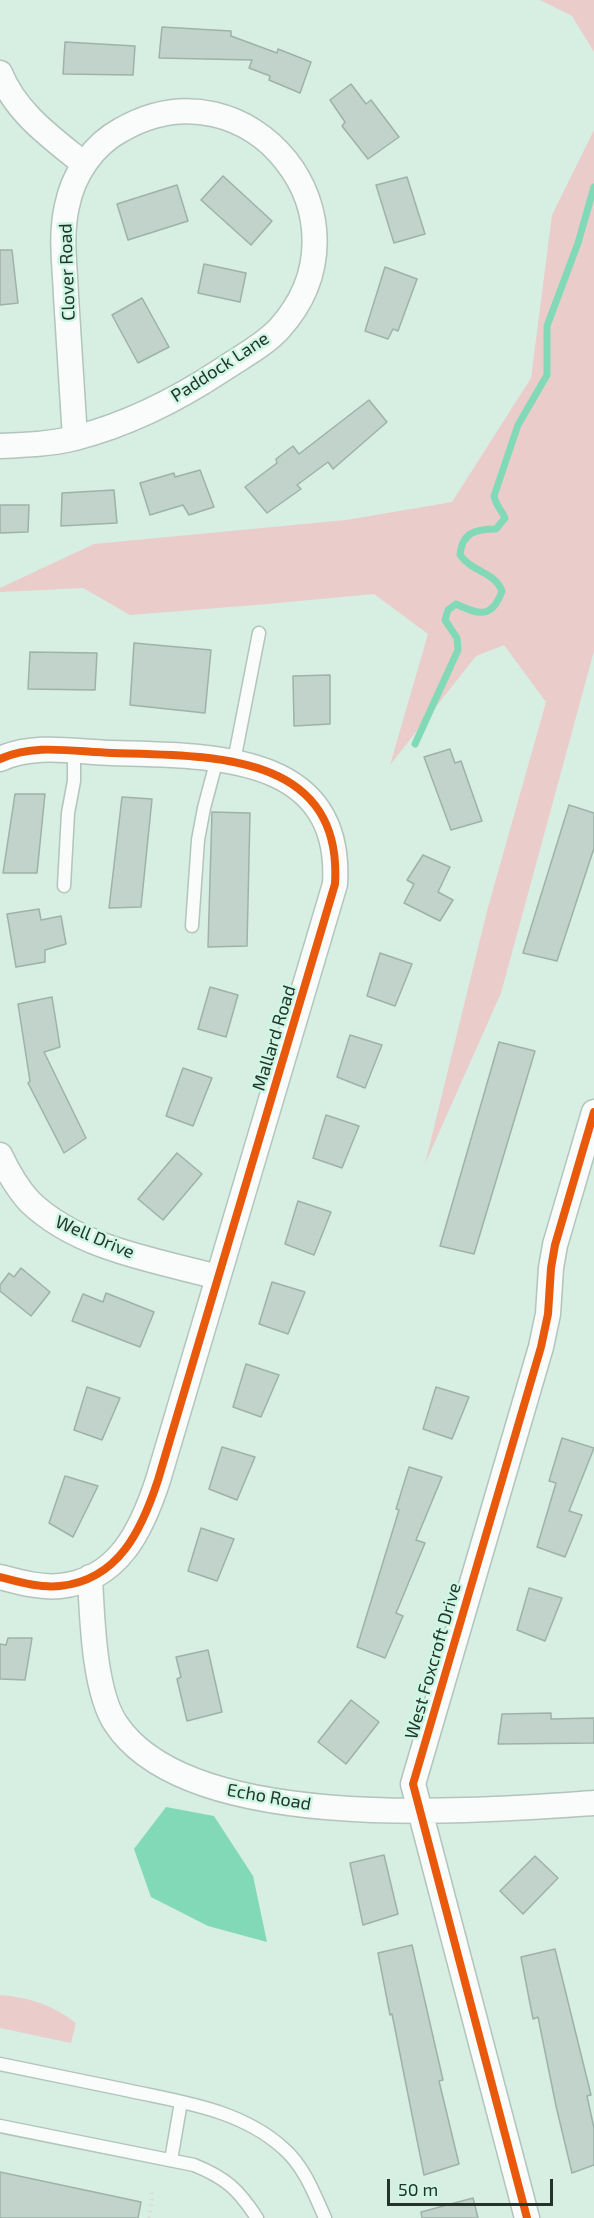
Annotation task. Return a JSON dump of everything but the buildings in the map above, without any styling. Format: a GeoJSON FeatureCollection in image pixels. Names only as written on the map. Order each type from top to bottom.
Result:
{"type":"FeatureCollection","features":[{"type":"Feature","properties":{"kind":"street"},"geometry":{"type":"LineString","coordinates":[[0,73],[22,110],[84,164]]}},
{"type":"Feature","properties":{"kind":"street","name":"Paddock Lane"},"geometry":{"type":"LineString","coordinates":[[0,446],[75,438],[156,407],[210,378],[265,342],[284,321],[304,289],[311,269],[315,241],[309,200],[297,174],[285,157],[253,129],[228,118],[201,111],[159,114],[132,123],[114,134],[98,147],[84,164]]}},
{"type":"Feature","properties":{"kind":"street","name":"Clover Road"},"geometry":{"type":"LineString","coordinates":[[75,438],[63,239],[67,204],[84,164]]}},
{"type":"Feature","properties":{"kind":"street","name":"Mallard Road"},"geometry":{"type":"LineString","coordinates":[[0,759],[34,750],[74,751],[225,760],[255,766],[280,776],[307,795],[325,820],[334,844],[336,866],[335,884],[150,1504],[135,1536],[112,1563],[90,1577],[75,1583],[58,1586],[31,1585],[0,1577]]}},
{"type":"Feature","properties":{"kind":"street","name":"West Foxcroft Drive"},"geometry":{"type":"LineString","coordinates":[[527,2218],[413,1784],[541,1347],[548,1314],[555,1245],[592,1126]]}},
{"type":"Feature","properties":{"kind":"street","name":"Well Drive"},"geometry":{"type":"LineString","coordinates":[[0,1155],[11,1177],[30,1201],[49,1218],[67,1228],[132,1254],[218,1277]]}},
{"type":"Feature","properties":{"kind":"street","name":"Echo Road"},"geometry":{"type":"LineString","coordinates":[[90,1577],[97,1659],[105,1698],[114,1722],[128,1741],[149,1758],[197,1782],[246,1795],[300,1805],[419,1811],[594,1803]]}},
{"type":"Feature","properties":{"kind":"lane"},"geometry":{"type":"LineString","coordinates":[[192,926],[198,840],[204,808],[225,760],[259,633]]}},
{"type":"Feature","properties":{"kind":"lane"},"geometry":{"type":"LineString","coordinates":[[64,886],[68,813],[74,781],[74,751]]}},
{"type":"Feature","properties":{"kind":"lane"},"geometry":{"type":"LineString","coordinates":[[0,2064],[181,2102],[231,2115],[260,2130],[284,2149],[307,2178],[325,2218]]}},
{"type":"Feature","properties":{"kind":"lane"},"geometry":{"type":"LineString","coordinates":[[171,2160],[181,2102]]}},
{"type":"Feature","properties":{"kind":"lane"},"geometry":{"type":"LineString","coordinates":[[0,2126],[194,2165],[221,2178],[243,2196],[257,2218]]}},
{"type":"Feature","properties":{"kind":"path"},"geometry":{"type":"LineString","coordinates":[[149,2218],[151,2192]]}},
{"type":"Feature","properties":{"kind":"shaded area"},"geometry":{"type":"Polygon","coordinates":[[[540,0],[594,0],[594,52],[572,16],[540,0]]]}},
{"type":"Feature","properties":{"kind":"shaded area"},"geometry":{"type":"Polygon","coordinates":[[[594,130],[594,651],[501,993],[425,1164],[487,911],[546,702],[504,645],[476,656],[390,765],[428,634],[374,594],[130,615],[83,588],[0,592],[0,588],[94,544],[346,520],[452,502],[531,378],[552,215],[594,130]]]}},
{"type":"Feature","properties":{"kind":"shaded area"},"geometry":{"type":"Polygon","coordinates":[[[166,1807],[214,1816],[253,1876],[267,1942],[208,1926],[151,1897],[134,1849],[166,1807]]]}},
{"type":"Feature","properties":{"kind":"shaded area"},"geometry":{"type":"Polygon","coordinates":[[[0,1995],[40,2003],[76,2023],[71,2043],[0,2028],[0,1995]]]}},
{"type":"Feature","properties":{"kind":"waterway"},"geometry":{"type":"LineString","coordinates":[[415,744],[458,650],[457,638],[445,620],[448,610],[456,604],[471,611],[484,612],[494,606],[502,591],[494,579],[465,561],[460,555],[461,547],[471,533],[496,529],[505,518],[494,496],[518,425],[547,375],[547,326],[578,243],[594,187]]}},
{"type":"Feature","properties":{"kind":"cycle path"},"geometry":{"type":"LineString","coordinates":[[0,759],[27,751],[55,750],[188,756],[227,761],[262,770],[293,785],[317,808],[332,840],[335,884],[158,1480],[136,1533],[113,1563],[98,1574],[80,1582],[45,1586],[0,1577]]}},
{"type":"Feature","properties":{"kind":"cycle path"},"geometry":{"type":"LineString","coordinates":[[527,2218],[413,1784],[541,1347],[548,1314],[555,1245],[594,1112]]}}]}
